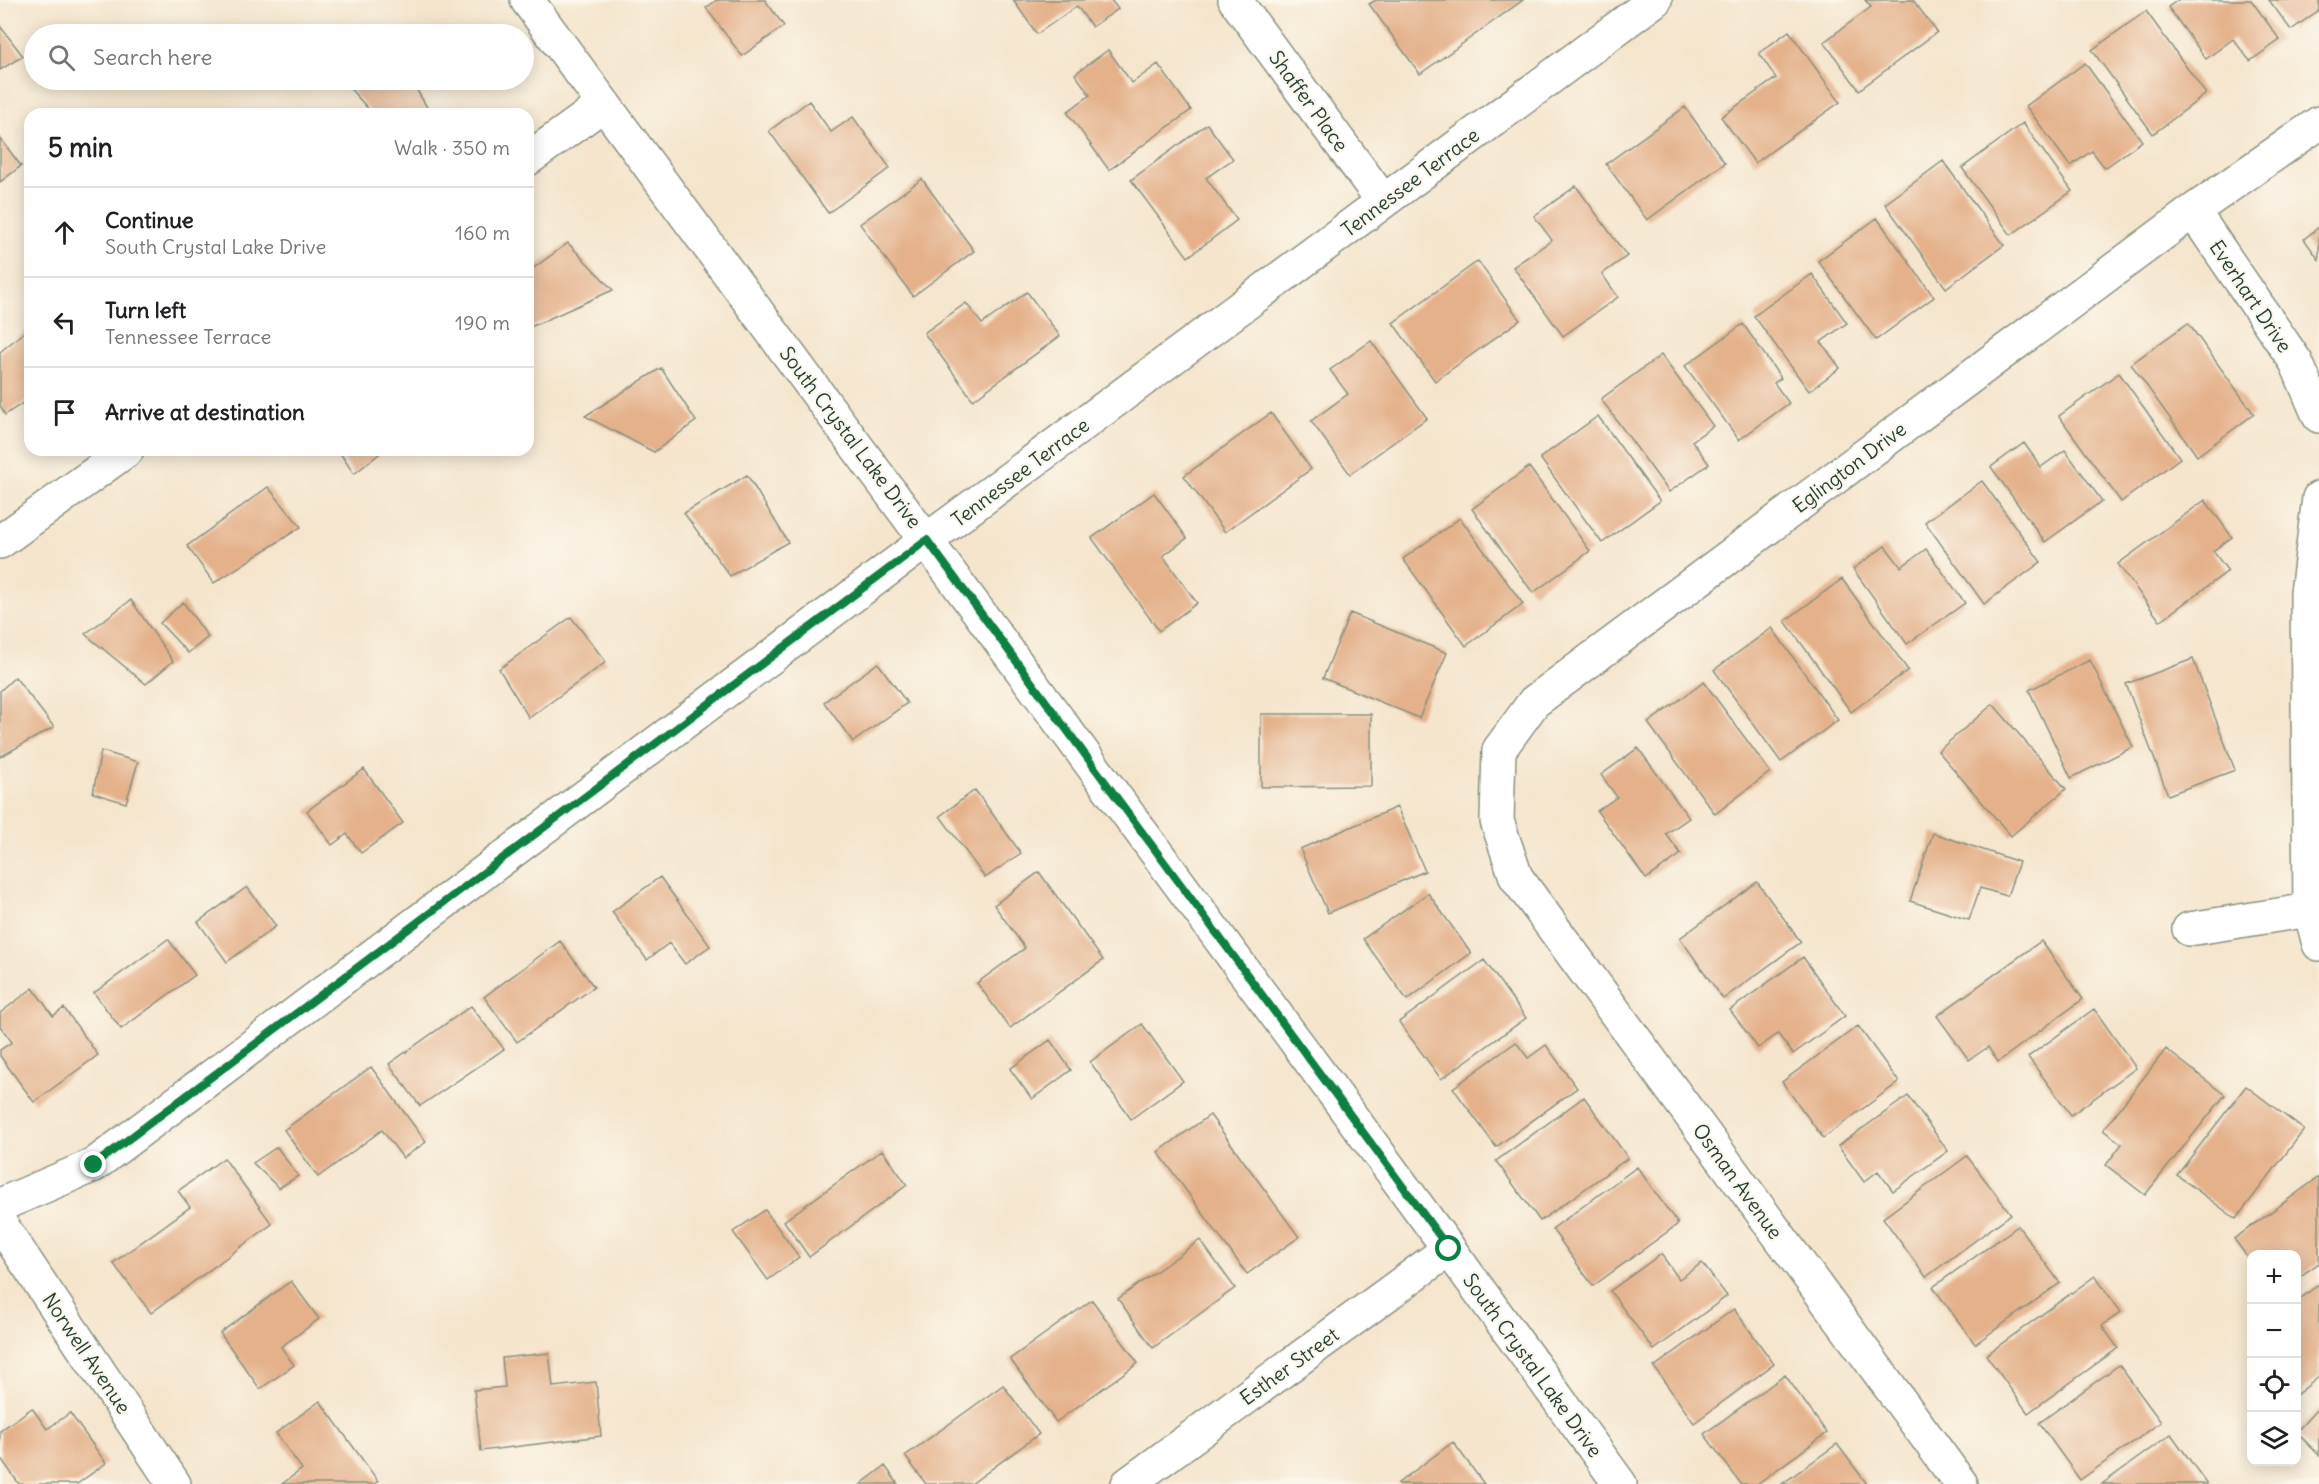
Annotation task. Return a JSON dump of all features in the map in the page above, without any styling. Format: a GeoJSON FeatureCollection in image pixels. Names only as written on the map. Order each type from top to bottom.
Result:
{"type":"FeatureCollection","features":[{"type":"Feature","properties":{"kind":"street","name":"South Crystal Lake Drive"},"geometry":{"type":"LineString","coordinates":[[527,0],[927,540],[1620,1484]]}},
{"type":"Feature","properties":{"kind":"street","name":"Shaffer Place"},"geometry":{"type":"LineString","coordinates":[[1235,0],[1383,201]]}},
{"type":"Feature","properties":{"kind":"street","name":"Tennessee Terrace"},"geometry":{"type":"LineString","coordinates":[[0,1205],[94,1165],[927,540],[1655,0]]}},
{"type":"Feature","properties":{"kind":"street"},"geometry":{"type":"LineString","coordinates":[[534,155],[604,104]]}},
{"type":"Feature","properties":{"kind":"street","name":"Eglington Drive"},"geometry":{"type":"LineString","coordinates":[[1516,877],[1497,820],[1499,750],[1534,702],[2193,211],[2319,123]]}},
{"type":"Feature","properties":{"kind":"street","name":"Everhart Drive"},"geometry":{"type":"LineString","coordinates":[[2193,211],[2296,362],[2319,416]]}},
{"type":"Feature","properties":{"kind":"street"},"geometry":{"type":"LineString","coordinates":[[0,542],[120,456]]}},
{"type":"Feature","properties":{"kind":"street"},"geometry":{"type":"LineString","coordinates":[[2319,498],[2307,593],[2310,910],[2319,944]]}},
{"type":"Feature","properties":{"kind":"street","name":"Osman Avenue"},"geometry":{"type":"LineString","coordinates":[[1516,877],[1961,1484]]}},
{"type":"Feature","properties":{"kind":"street"},"geometry":{"type":"LineString","coordinates":[[2189,929],[2310,910]]}},
{"type":"Feature","properties":{"kind":"street","name":"Norwell Avenue"},"geometry":{"type":"LineString","coordinates":[[0,1223],[174,1484]]}},
{"type":"Feature","properties":{"kind":"street","name":"Esther Street"},"geometry":{"type":"LineString","coordinates":[[1128,1484],[1449,1249]]}},
{"type":"Feature","properties":{"kind":"building"},"geometry":{"type":"Polygon","coordinates":[[[717,0],[765,0],[784,26],[742,56],[706,8],[717,0]]]}},
{"type":"Feature","properties":{"kind":"building"},"geometry":{"type":"Polygon","coordinates":[[[1013,0],[1111,0],[1118,9],[1092,27],[1077,6],[1037,34],[1013,0]]]}},
{"type":"Feature","properties":{"kind":"building"},"geometry":{"type":"Polygon","coordinates":[[[1376,0],[1523,0],[1420,74],[1369,4],[1376,0]]]}},
{"type":"Feature","properties":{"kind":"building"},"geometry":{"type":"Polygon","coordinates":[[[1865,0],[1913,0],[1937,32],[1859,90],[1824,42],[1871,7],[1865,0]]]}},
{"type":"Feature","properties":{"kind":"building"},"geometry":{"type":"Polygon","coordinates":[[[2178,0],[2251,0],[2280,40],[2250,61],[2233,39],[2206,59],[2168,7],[2178,0]]]}},
{"type":"Feature","properties":{"kind":"building"},"geometry":{"type":"Polygon","coordinates":[[[2269,0],[2319,0],[2319,10],[2291,30],[2269,0]]]}},
{"type":"Feature","properties":{"kind":"building"},"geometry":{"type":"Polygon","coordinates":[[[2146,11],[2206,94],[2153,134],[2092,50],[2146,11]]]}},
{"type":"Feature","properties":{"kind":"building"},"geometry":{"type":"Polygon","coordinates":[[[0,26],[23,56],[0,70],[0,26]]]}},
{"type":"Feature","properties":{"kind":"building"},"geometry":{"type":"Polygon","coordinates":[[[1789,31],[1840,102],[1755,163],[1721,117],[1776,78],[1759,53],[1789,31]]]}},
{"type":"Feature","properties":{"kind":"building"},"geometry":{"type":"Polygon","coordinates":[[[1108,50],[1132,83],[1158,64],[1191,110],[1109,170],[1067,112],[1090,95],[1075,74],[1108,50]]]}},
{"type":"Feature","properties":{"kind":"building"},"geometry":{"type":"Polygon","coordinates":[[[2085,63],[2142,141],[2105,168],[2092,151],[2070,166],[2026,106],[2085,63]]]}},
{"type":"Feature","properties":{"kind":"building"},"geometry":{"type":"Polygon","coordinates":[[[351,90],[417,90],[427,108],[368,108],[351,90]]]}},
{"type":"Feature","properties":{"kind":"building"},"geometry":{"type":"Polygon","coordinates":[[[809,101],[831,132],[853,117],[890,168],[828,213],[769,131],[809,101]]]}},
{"type":"Feature","properties":{"kind":"building"},"geometry":{"type":"Polygon","coordinates":[[[1685,107],[1725,163],[1647,220],[1606,164],[1685,107]]]}},
{"type":"Feature","properties":{"kind":"building"},"geometry":{"type":"Polygon","coordinates":[[[2023,123],[2072,191],[2011,235],[1962,168],[2023,123]]]}},
{"type":"Feature","properties":{"kind":"building"},"geometry":{"type":"Polygon","coordinates":[[[1207,124],[1233,159],[1206,178],[1237,220],[1188,257],[1131,180],[1207,124]]]}},
{"type":"Feature","properties":{"kind":"building"},"geometry":{"type":"Polygon","coordinates":[[[0,138],[21,166],[0,182],[0,138]]]}},
{"type":"Feature","properties":{"kind":"building"},"geometry":{"type":"Polygon","coordinates":[[[1943,161],[2004,245],[1946,288],[1885,204],[1943,161]]]}},
{"type":"Feature","properties":{"kind":"building"},"geometry":{"type":"Polygon","coordinates":[[[922,179],[974,251],[913,296],[860,224],[922,179]]]}},
{"type":"Feature","properties":{"kind":"building"},"geometry":{"type":"Polygon","coordinates":[[[1576,186],[1627,256],[1602,274],[1618,297],[1563,336],[1513,267],[1552,240],[1534,216],[1576,186]]]}},
{"type":"Feature","properties":{"kind":"building"},"geometry":{"type":"Polygon","coordinates":[[[1877,218],[1934,297],[1876,340],[1818,261],[1877,218]]]}},
{"type":"Feature","properties":{"kind":"building"},"geometry":{"type":"Polygon","coordinates":[[[2319,227],[2319,260],[2304,239],[2319,227]]]}},
{"type":"Feature","properties":{"kind":"building"},"geometry":{"type":"Polygon","coordinates":[[[568,243],[613,290],[534,325],[534,268],[568,243]]]}},
{"type":"Feature","properties":{"kind":"building"},"geometry":{"type":"Polygon","coordinates":[[[1478,261],[1520,320],[1435,381],[1393,323],[1478,261]]]}},
{"type":"Feature","properties":{"kind":"building"},"geometry":{"type":"Polygon","coordinates":[[[1812,274],[1847,323],[1821,342],[1840,368],[1809,391],[1754,316],[1812,274]]]}},
{"type":"Feature","properties":{"kind":"building"},"geometry":{"type":"Polygon","coordinates":[[[1027,292],[1060,336],[973,400],[924,333],[966,303],[982,324],[1027,292]]]}},
{"type":"Feature","properties":{"kind":"building"},"geometry":{"type":"Polygon","coordinates":[[[2188,323],[2254,414],[2197,456],[2131,364],[2188,323]]]}},
{"type":"Feature","properties":{"kind":"building"},"geometry":{"type":"Polygon","coordinates":[[[1743,324],[1781,378],[1774,383],[1789,403],[1739,440],[1685,366],[1743,324]]]}},
{"type":"Feature","properties":{"kind":"building"},"geometry":{"type":"Polygon","coordinates":[[[24,332],[24,402],[5,415],[0,405],[0,352],[24,332]]]}},
{"type":"Feature","properties":{"kind":"building"},"geometry":{"type":"Polygon","coordinates":[[[1371,341],[1427,418],[1350,474],[1311,421],[1348,394],[1330,370],[1371,341]]]}},
{"type":"Feature","properties":{"kind":"building"},"geometry":{"type":"Polygon","coordinates":[[[1661,355],[1713,426],[1692,441],[1709,464],[1669,492],[1601,399],[1661,355]]]}},
{"type":"Feature","properties":{"kind":"building"},"geometry":{"type":"Polygon","coordinates":[[[661,368],[696,421],[654,452],[585,416],[661,368]]]}},
{"type":"Feature","properties":{"kind":"building"},"geometry":{"type":"Polygon","coordinates":[[[2119,373],[2180,458],[2121,502],[2059,416],[2119,373]]]}},
{"type":"Feature","properties":{"kind":"building"},"geometry":{"type":"Polygon","coordinates":[[[1271,413],[1311,469],[1225,532],[1184,476],[1271,413]]]}},
{"type":"Feature","properties":{"kind":"building"},"geometry":{"type":"Polygon","coordinates":[[[1598,416],[1660,501],[1602,543],[1540,458],[1598,416]]]}},
{"type":"Feature","properties":{"kind":"building"},"geometry":{"type":"Polygon","coordinates":[[[2024,443],[2041,467],[2065,450],[2102,501],[2045,542],[1991,467],[2024,443]]]}},
{"type":"Feature","properties":{"kind":"building"},"geometry":{"type":"Polygon","coordinates":[[[342,456],[376,456],[354,474],[342,456]]]}},
{"type":"Feature","properties":{"kind":"building"},"geometry":{"type":"Polygon","coordinates":[[[1529,467],[1590,551],[1533,593],[1472,509],[1529,467]]]}},
{"type":"Feature","properties":{"kind":"building"},"geometry":{"type":"Polygon","coordinates":[[[747,475],[788,542],[730,576],[684,513],[747,475]]]}},
{"type":"Feature","properties":{"kind":"building"},"geometry":{"type":"Polygon","coordinates":[[[1982,481],[2041,562],[1984,604],[1925,522],[1982,481]]]}},
{"type":"Feature","properties":{"kind":"building"},"geometry":{"type":"Polygon","coordinates":[[[268,487],[301,527],[214,583],[187,546],[268,487]]]}},
{"type":"Feature","properties":{"kind":"building"},"geometry":{"type":"Polygon","coordinates":[[[1154,493],[1187,538],[1163,556],[1197,603],[1159,631],[1092,538],[1154,493]]]}},
{"type":"Feature","properties":{"kind":"building"},"geometry":{"type":"Polygon","coordinates":[[[2205,500],[2232,537],[2213,551],[2228,571],[2160,621],[2118,564],[2205,500]]]}},
{"type":"Feature","properties":{"kind":"building"},"geometry":{"type":"Polygon","coordinates":[[[1460,518],[1523,604],[1466,646],[1403,559],[1460,518]]]}},
{"type":"Feature","properties":{"kind":"building"},"geometry":{"type":"Polygon","coordinates":[[[1885,546],[1901,567],[1926,549],[1965,603],[1907,644],[1853,569],[1885,546]]]}},
{"type":"Feature","properties":{"kind":"building"},"geometry":{"type":"Polygon","coordinates":[[[1842,579],[1908,670],[1851,712],[1785,621],[1842,579]]]}},
{"type":"Feature","properties":{"kind":"building"},"geometry":{"type":"Polygon","coordinates":[[[131,600],[173,661],[146,684],[85,634],[131,600]]]}},
{"type":"Feature","properties":{"kind":"building"},"geometry":{"type":"Polygon","coordinates":[[[183,602],[208,637],[188,653],[160,623],[183,602]]]}},
{"type":"Feature","properties":{"kind":"building"},"geometry":{"type":"Polygon","coordinates":[[[1350,613],[1447,653],[1419,718],[1323,678],[1350,613]]]}},
{"type":"Feature","properties":{"kind":"building"},"geometry":{"type":"Polygon","coordinates":[[[571,617],[606,662],[529,718],[499,669],[571,617]]]}},
{"type":"Feature","properties":{"kind":"building"},"geometry":{"type":"Polygon","coordinates":[[[1772,628],[1838,720],[1781,762],[1714,670],[1772,628]]]}},
{"type":"Feature","properties":{"kind":"building"},"geometry":{"type":"Polygon","coordinates":[[[2193,659],[2235,770],[2168,795],[2126,684],[2193,659]]]}},
{"type":"Feature","properties":{"kind":"building"},"geometry":{"type":"Polygon","coordinates":[[[2090,660],[2133,747],[2071,778],[2029,690],[2090,660]]]}},
{"type":"Feature","properties":{"kind":"building"},"geometry":{"type":"Polygon","coordinates":[[[878,663],[907,703],[853,742],[824,702],[878,663]]]}},
{"type":"Feature","properties":{"kind":"building"},"geometry":{"type":"Polygon","coordinates":[[[15,677],[54,727],[0,757],[0,691],[15,677]]]}},
{"type":"Feature","properties":{"kind":"building"},"geometry":{"type":"Polygon","coordinates":[[[1704,682],[1770,772],[1715,814],[1648,723],[1704,682]]]}},
{"type":"Feature","properties":{"kind":"building"},"geometry":{"type":"Polygon","coordinates":[[[1993,704],[2066,789],[2011,836],[1938,751],[1993,704]]]}},
{"type":"Feature","properties":{"kind":"building"},"geometry":{"type":"Polygon","coordinates":[[[1261,714],[1371,714],[1371,786],[1261,787],[1261,714]]]}},
{"type":"Feature","properties":{"kind":"building"},"geometry":{"type":"Polygon","coordinates":[[[1638,748],[1689,818],[1666,834],[1681,854],[1646,879],[1597,811],[1617,797],[1601,775],[1638,748]]]}},
{"type":"Feature","properties":{"kind":"building"},"geometry":{"type":"Polygon","coordinates":[[[101,751],[138,762],[126,803],[93,793],[101,751]]]}},
{"type":"Feature","properties":{"kind":"building"},"geometry":{"type":"Polygon","coordinates":[[[364,769],[403,823],[361,853],[347,834],[332,845],[307,811],[364,769]]]}},
{"type":"Feature","properties":{"kind":"building"},"geometry":{"type":"Polygon","coordinates":[[[975,790],[1021,853],[985,878],[940,816],[975,790]]]}},
{"type":"Feature","properties":{"kind":"building"},"geometry":{"type":"Polygon","coordinates":[[[1397,807],[1425,871],[1328,913],[1300,849],[1397,807]]]}},
{"type":"Feature","properties":{"kind":"building"},"geometry":{"type":"Polygon","coordinates":[[[1933,833],[2019,862],[2007,896],[1980,888],[1969,920],[1910,901],[1933,833]]]}},
{"type":"Feature","properties":{"kind":"building"},"geometry":{"type":"Polygon","coordinates":[[[1039,872],[1103,960],[1010,1028],[977,983],[1025,948],[994,905],[1039,872]]]}},
{"type":"Feature","properties":{"kind":"building"},"geometry":{"type":"Polygon","coordinates":[[[660,877],[710,946],[685,964],[669,943],[647,960],[612,912],[660,877]]]}},
{"type":"Feature","properties":{"kind":"building"},"geometry":{"type":"Polygon","coordinates":[[[1757,882],[1801,942],[1723,999],[1680,938],[1757,882]]]}},
{"type":"Feature","properties":{"kind":"building"},"geometry":{"type":"Polygon","coordinates":[[[247,887],[276,926],[227,962],[198,922],[247,887]]]}},
{"type":"Feature","properties":{"kind":"building"},"geometry":{"type":"Polygon","coordinates":[[[1428,893],[1471,953],[1407,1000],[1363,939],[1428,893]]]}},
{"type":"Feature","properties":{"kind":"building"},"geometry":{"type":"Polygon","coordinates":[[[168,939],[195,975],[121,1029],[94,993],[168,939]]]}},
{"type":"Feature","properties":{"kind":"building"},"geometry":{"type":"Polygon","coordinates":[[[560,941],[594,987],[517,1042],[484,997],[560,941]]]}},
{"type":"Feature","properties":{"kind":"building"},"geometry":{"type":"Polygon","coordinates":[[[2041,941],[2083,999],[1998,1062],[1988,1047],[1969,1060],[1937,1016],[2041,941]]]}},
{"type":"Feature","properties":{"kind":"building"},"geometry":{"type":"Polygon","coordinates":[[[1803,957],[1845,1016],[1793,1054],[1778,1034],[1758,1048],[1730,1010],[1803,957]]]}},
{"type":"Feature","properties":{"kind":"building"},"geometry":{"type":"Polygon","coordinates":[[[1484,960],[1526,1018],[1441,1079],[1399,1022],[1484,960]]]}},
{"type":"Feature","properties":{"kind":"building"},"geometry":{"type":"Polygon","coordinates":[[[33,988],[53,1016],[64,1008],[98,1055],[34,1102],[0,1056],[0,1050],[12,1042],[0,1026],[0,1013],[33,988]]]}},
{"type":"Feature","properties":{"kind":"building"},"geometry":{"type":"Polygon","coordinates":[[[471,1006],[504,1049],[420,1106],[389,1064],[471,1006]]]}},
{"type":"Feature","properties":{"kind":"building"},"geometry":{"type":"Polygon","coordinates":[[[2094,1009],[2136,1068],[2071,1115],[2028,1057],[2094,1009]]]}},
{"type":"Feature","properties":{"kind":"building"},"geometry":{"type":"Polygon","coordinates":[[[1142,1024],[1183,1081],[1131,1119],[1090,1062],[1142,1024]]]}},
{"type":"Feature","properties":{"kind":"building"},"geometry":{"type":"Polygon","coordinates":[[[1858,1026],[1899,1082],[1823,1138],[1782,1082],[1858,1026]]]}},
{"type":"Feature","properties":{"kind":"building"},"geometry":{"type":"Polygon","coordinates":[[[1050,1040],[1071,1070],[1032,1099],[1010,1069],[1050,1040]]]}},
{"type":"Feature","properties":{"kind":"building"},"geometry":{"type":"Polygon","coordinates":[[[1516,1042],[1528,1058],[1546,1045],[1577,1088],[1496,1147],[1453,1088],[1516,1042]]]}},
{"type":"Feature","properties":{"kind":"building"},"geometry":{"type":"Polygon","coordinates":[[[2166,1049],[2225,1095],[2145,1195],[2106,1165],[2122,1144],[2103,1130],[2166,1049]]]}},
{"type":"Feature","properties":{"kind":"building"},"geometry":{"type":"Polygon","coordinates":[[[371,1067],[426,1142],[403,1158],[382,1130],[318,1177],[284,1130],[371,1067]]]}},
{"type":"Feature","properties":{"kind":"building"},"geometry":{"type":"Polygon","coordinates":[[[2246,1086],[2304,1130],[2236,1219],[2177,1175],[2246,1086]]]}},
{"type":"Feature","properties":{"kind":"building"},"geometry":{"type":"Polygon","coordinates":[[[1908,1096],[1948,1151],[1893,1191],[1878,1171],[1864,1182],[1838,1146],[1908,1096]]]}},
{"type":"Feature","properties":{"kind":"building"},"geometry":{"type":"Polygon","coordinates":[[[1584,1097],[1628,1158],[1540,1221],[1496,1161],[1584,1097]]]}},
{"type":"Feature","properties":{"kind":"building"},"geometry":{"type":"Polygon","coordinates":[[[1210,1115],[1299,1237],[1247,1274],[1158,1152],[1210,1115]]]}},
{"type":"Feature","properties":{"kind":"building"},"geometry":{"type":"Polygon","coordinates":[[[277,1147],[298,1176],[279,1188],[253,1163],[277,1147]]]}},
{"type":"Feature","properties":{"kind":"building"},"geometry":{"type":"Polygon","coordinates":[[[882,1150],[907,1185],[809,1257],[784,1221],[882,1150]]]}},
{"type":"Feature","properties":{"kind":"building"},"geometry":{"type":"Polygon","coordinates":[[[1967,1156],[2011,1214],[1926,1277],[1883,1218],[1967,1156]]]}},
{"type":"Feature","properties":{"kind":"building"},"geometry":{"type":"Polygon","coordinates":[[[224,1158],[272,1224],[151,1313],[113,1263],[190,1207],[178,1191],[224,1158]]]}},
{"type":"Feature","properties":{"kind":"building"},"geometry":{"type":"Polygon","coordinates":[[[1637,1167],[1678,1224],[1593,1286],[1552,1229],[1637,1167]]]}},
{"type":"Feature","properties":{"kind":"building"},"geometry":{"type":"Polygon","coordinates":[[[2319,1177],[2319,1263],[2301,1276],[2301,1250],[2247,1250],[2247,1256],[2234,1239],[2319,1177]]]}},
{"type":"Feature","properties":{"kind":"building"},"geometry":{"type":"Polygon","coordinates":[[[765,1210],[799,1257],[768,1280],[733,1232],[765,1210]]]}},
{"type":"Feature","properties":{"kind":"building"},"geometry":{"type":"Polygon","coordinates":[[[2018,1226],[2060,1283],[1975,1344],[1933,1287],[2018,1226]]]}},
{"type":"Feature","properties":{"kind":"building"},"geometry":{"type":"Polygon","coordinates":[[[1200,1240],[1235,1288],[1153,1348],[1118,1299],[1200,1240]]]}},
{"type":"Feature","properties":{"kind":"building"},"geometry":{"type":"Polygon","coordinates":[[[1661,1254],[1679,1279],[1702,1263],[1727,1296],[1654,1350],[1610,1291],[1661,1254]]]}},
{"type":"Feature","properties":{"kind":"building"},"geometry":{"type":"Polygon","coordinates":[[[2095,1276],[2121,1312],[2102,1326],[2118,1348],[2028,1413],[1986,1355],[2095,1276]]]}},
{"type":"Feature","properties":{"kind":"building"},"geometry":{"type":"Polygon","coordinates":[[[291,1281],[319,1319],[281,1347],[294,1365],[260,1389],[220,1333],[291,1281]]]}},
{"type":"Feature","properties":{"kind":"building"},"geometry":{"type":"Polygon","coordinates":[[[2319,1284],[2319,1377],[2301,1391],[2301,1304],[2301,1298],[2319,1284]]]}},
{"type":"Feature","properties":{"kind":"building"},"geometry":{"type":"Polygon","coordinates":[[[1092,1300],[1138,1363],[1056,1422],[1010,1359],[1092,1300]]]}},
{"type":"Feature","properties":{"kind":"building"},"geometry":{"type":"Polygon","coordinates":[[[1734,1309],[1774,1364],[1694,1423],[1654,1367],[1734,1309]]]}},
{"type":"Feature","properties":{"kind":"building"},"geometry":{"type":"Polygon","coordinates":[[[549,1353],[553,1387],[596,1382],[601,1436],[481,1451],[474,1390],[505,1387],[502,1358],[549,1353]]]}},
{"type":"Feature","properties":{"kind":"building"},"geometry":{"type":"Polygon","coordinates":[[[2119,1365],[2161,1422],[2080,1480],[2039,1423],[2119,1365]]]}},
{"type":"Feature","properties":{"kind":"building"},"geometry":{"type":"Polygon","coordinates":[[[1785,1375],[1827,1433],[1757,1484],[1741,1484],[1704,1434],[1785,1375]]]}},
{"type":"Feature","properties":{"kind":"building"},"geometry":{"type":"Polygon","coordinates":[[[1003,1385],[1039,1434],[971,1484],[926,1484],[905,1456],[1003,1385]]]}},
{"type":"Feature","properties":{"kind":"building"},"geometry":{"type":"Polygon","coordinates":[[[320,1401],[378,1481],[374,1484],[282,1484],[302,1469],[276,1433],[320,1401]]]}},
{"type":"Feature","properties":{"kind":"building"},"geometry":{"type":"Polygon","coordinates":[[[2319,1407],[2319,1455],[2301,1437],[2301,1427],[2319,1407]]]}},
{"type":"Feature","properties":{"kind":"building"},"geometry":{"type":"Polygon","coordinates":[[[32,1408],[47,1429],[70,1413],[106,1463],[77,1484],[19,1484],[0,1457],[0,1431],[32,1408]]]}},
{"type":"Feature","properties":{"kind":"building"},"geometry":{"type":"Polygon","coordinates":[[[2171,1434],[2207,1484],[2102,1484],[2171,1434]]]}},
{"type":"Feature","properties":{"kind":"building"},"geometry":{"type":"Polygon","coordinates":[[[1453,1442],[1484,1484],[1398,1483],[1453,1442]]]}},
{"type":"Feature","properties":{"kind":"building"},"geometry":{"type":"Polygon","coordinates":[[[1837,1444],[1867,1484],[1782,1484],[1837,1444]]]}},
{"type":"Feature","properties":{"kind":"building"},"geometry":{"type":"Polygon","coordinates":[[[885,1466],[898,1484],[861,1484],[885,1466]]]}},
{"type":"Feature","properties":{"kind":"route"},"geometry":{"type":"LineString","coordinates":[[94,1165],[927,540],[1449,1249]]}}]}
